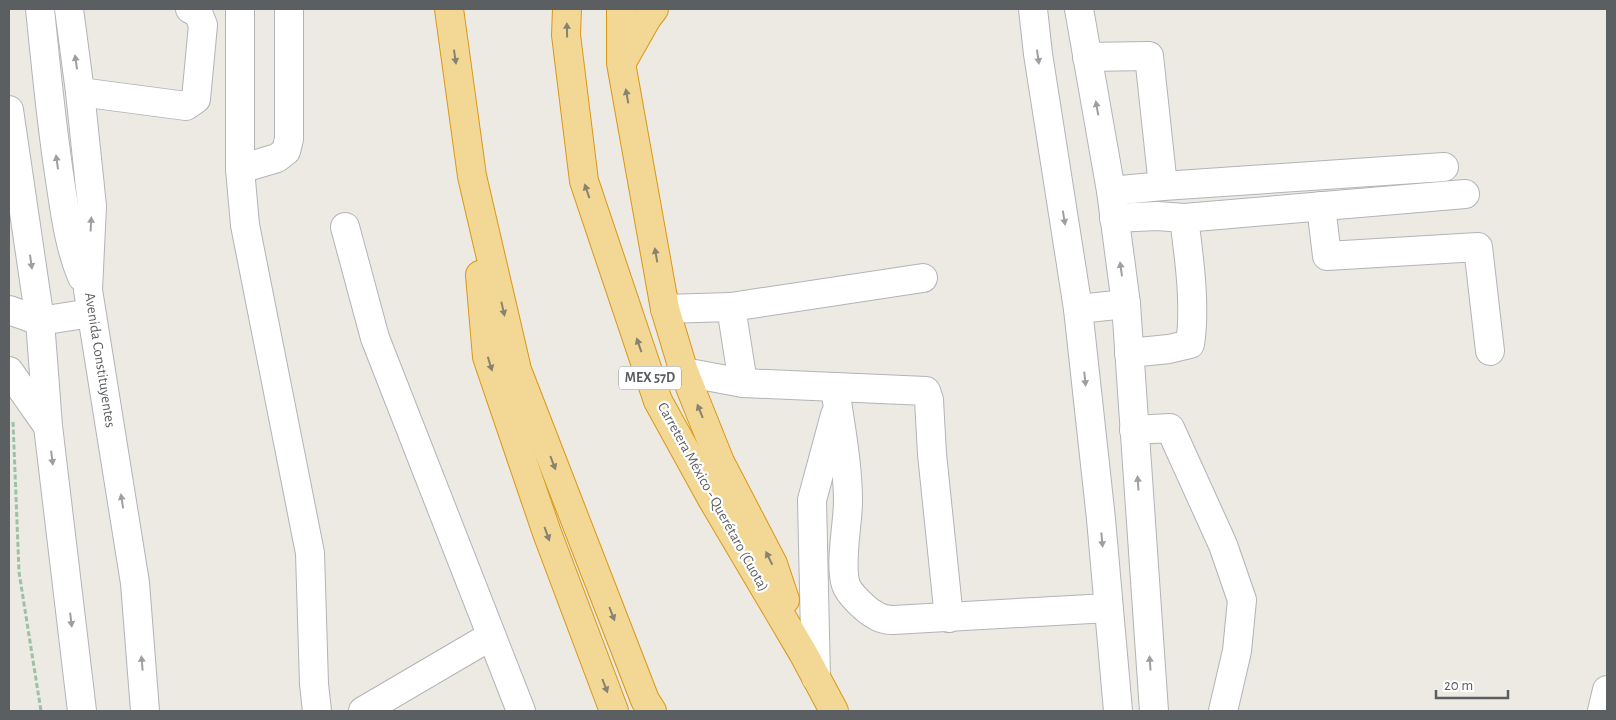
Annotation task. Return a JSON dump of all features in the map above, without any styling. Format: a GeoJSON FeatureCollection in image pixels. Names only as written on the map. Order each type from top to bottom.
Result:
{"type":"FeatureCollection","features":[{"type":"Feature","properties":{"kind":"highway"},"geometry":{"type":"LineString","coordinates":[[449,9],[472,176],[487,357],[546,533],[614,711]]}},
{"type":"Feature","properties":{"kind":"highway","name":"Carretera México - Querétaro (Cuota)"},"geometry":{"type":"LineString","coordinates":[[567,9],[566,35],[584,181],[658,401],[824,694]]}},
{"type":"Feature","properties":{"kind":"highway"},"geometry":{"type":"LineString","coordinates":[[621,9],[621,63],[665,309],[684,372],[720,462],[772,564],[803,654]]}},
{"type":"Feature","properties":{"kind":"highway"},"geometry":{"type":"LineString","coordinates":[[621,63],[654,9]]}},
{"type":"Feature","properties":{"kind":"highway"},"geometry":{"type":"LineString","coordinates":[[472,176],[517,370],[645,700],[652,711]]}},
{"type":"Feature","properties":{"kind":"street"},"geometry":{"type":"LineString","coordinates":[[9,310],[40,321],[90,302],[66,224],[54,143],[40,9]]}},
{"type":"Feature","properties":{"kind":"street","name":"Avenida Constituyentes"},"geometry":{"type":"LineString","coordinates":[[68,9],[80,92],[92,206],[90,302],[135,583],[145,711]]}},
{"type":"Feature","properties":{"kind":"street"},"geometry":{"type":"LineString","coordinates":[[80,92],[186,106],[196,99],[203,25],[198,13],[190,9]]}},
{"type":"Feature","properties":{"kind":"street"},"geometry":{"type":"LineString","coordinates":[[240,9],[240,169],[245,225],[310,553],[314,684],[317,711]]}},
{"type":"Feature","properties":{"kind":"street"},"geometry":{"type":"LineString","coordinates":[[240,169],[277,158],[286,151],[289,140],[289,9]]}},
{"type":"Feature","properties":{"kind":"street"},"geometry":{"type":"LineString","coordinates":[[1033,9],[1038,54],[1078,308],[1101,519],[1118,711]]}},
{"type":"Feature","properties":{"kind":"street"},"geometry":{"type":"LineString","coordinates":[[1079,9],[1111,191],[1126,304],[1154,711]]}},
{"type":"Feature","properties":{"kind":"street"},"geometry":{"type":"LineString","coordinates":[[1087,57],[1149,56],[1163,186]]}},
{"type":"Feature","properties":{"kind":"street"},"geometry":{"type":"LineString","coordinates":[[9,110],[40,321],[48,426],[82,711]]}},
{"type":"Feature","properties":{"kind":"street"},"geometry":{"type":"LineString","coordinates":[[1111,191],[1444,167]]}},
{"type":"Feature","properties":{"kind":"street"},"geometry":{"type":"LineString","coordinates":[[1114,218],[1156,216],[1184,218],[1465,194]]}},
{"type":"Feature","properties":{"kind":"street"},"geometry":{"type":"LineString","coordinates":[[1321,206],[1327,256],[1478,247],[1490,351]]}},
{"type":"Feature","properties":{"kind":"street"},"geometry":{"type":"LineString","coordinates":[[9,240],[24,213]]}},
{"type":"Feature","properties":{"kind":"street"},"geometry":{"type":"LineString","coordinates":[[1129,353],[1169,349],[1190,344],[1193,322],[1184,218]]}},
{"type":"Feature","properties":{"kind":"street"},"geometry":{"type":"LineString","coordinates":[[345,227],[376,338],[521,711]]}},
{"type":"Feature","properties":{"kind":"street"},"geometry":{"type":"LineString","coordinates":[[665,309],[731,307],[923,278]]}},
{"type":"Feature","properties":{"kind":"street"},"geometry":{"type":"LineString","coordinates":[[1078,308],[1126,304]]}},
{"type":"Feature","properties":{"kind":"street"},"geometry":{"type":"LineString","coordinates":[[731,307],[743,383]]}},
{"type":"Feature","properties":{"kind":"street"},"geometry":{"type":"LineString","coordinates":[[9,371],[48,426]]}},
{"type":"Feature","properties":{"kind":"street"},"geometry":{"type":"LineString","coordinates":[[684,372],[836,397],[926,391],[929,400],[932,454],[948,618]]}},
{"type":"Feature","properties":{"kind":"street"},"geometry":{"type":"LineString","coordinates":[[836,397],[846,458],[848,502],[844,570],[846,586],[873,615],[893,620],[1108,608]]}},
{"type":"Feature","properties":{"kind":"street"},"geometry":{"type":"LineString","coordinates":[[836,397],[812,500],[824,694],[844,711]]}},
{"type":"Feature","properties":{"kind":"street"},"geometry":{"type":"LineString","coordinates":[[1134,430],[1170,428],[1223,545],[1242,600],[1238,650],[1224,711]]}},
{"type":"Feature","properties":{"kind":"street"},"geometry":{"type":"LineString","coordinates":[[363,711],[491,636]]}},
{"type":"Feature","properties":{"kind":"street"},"geometry":{"type":"LineString","coordinates":[[1602,711],[1607,690]]}},
{"type":"Feature","properties":{"kind":"path"},"geometry":{"type":"LineString","coordinates":[[13,418],[19,572],[40,711]]}}]}
